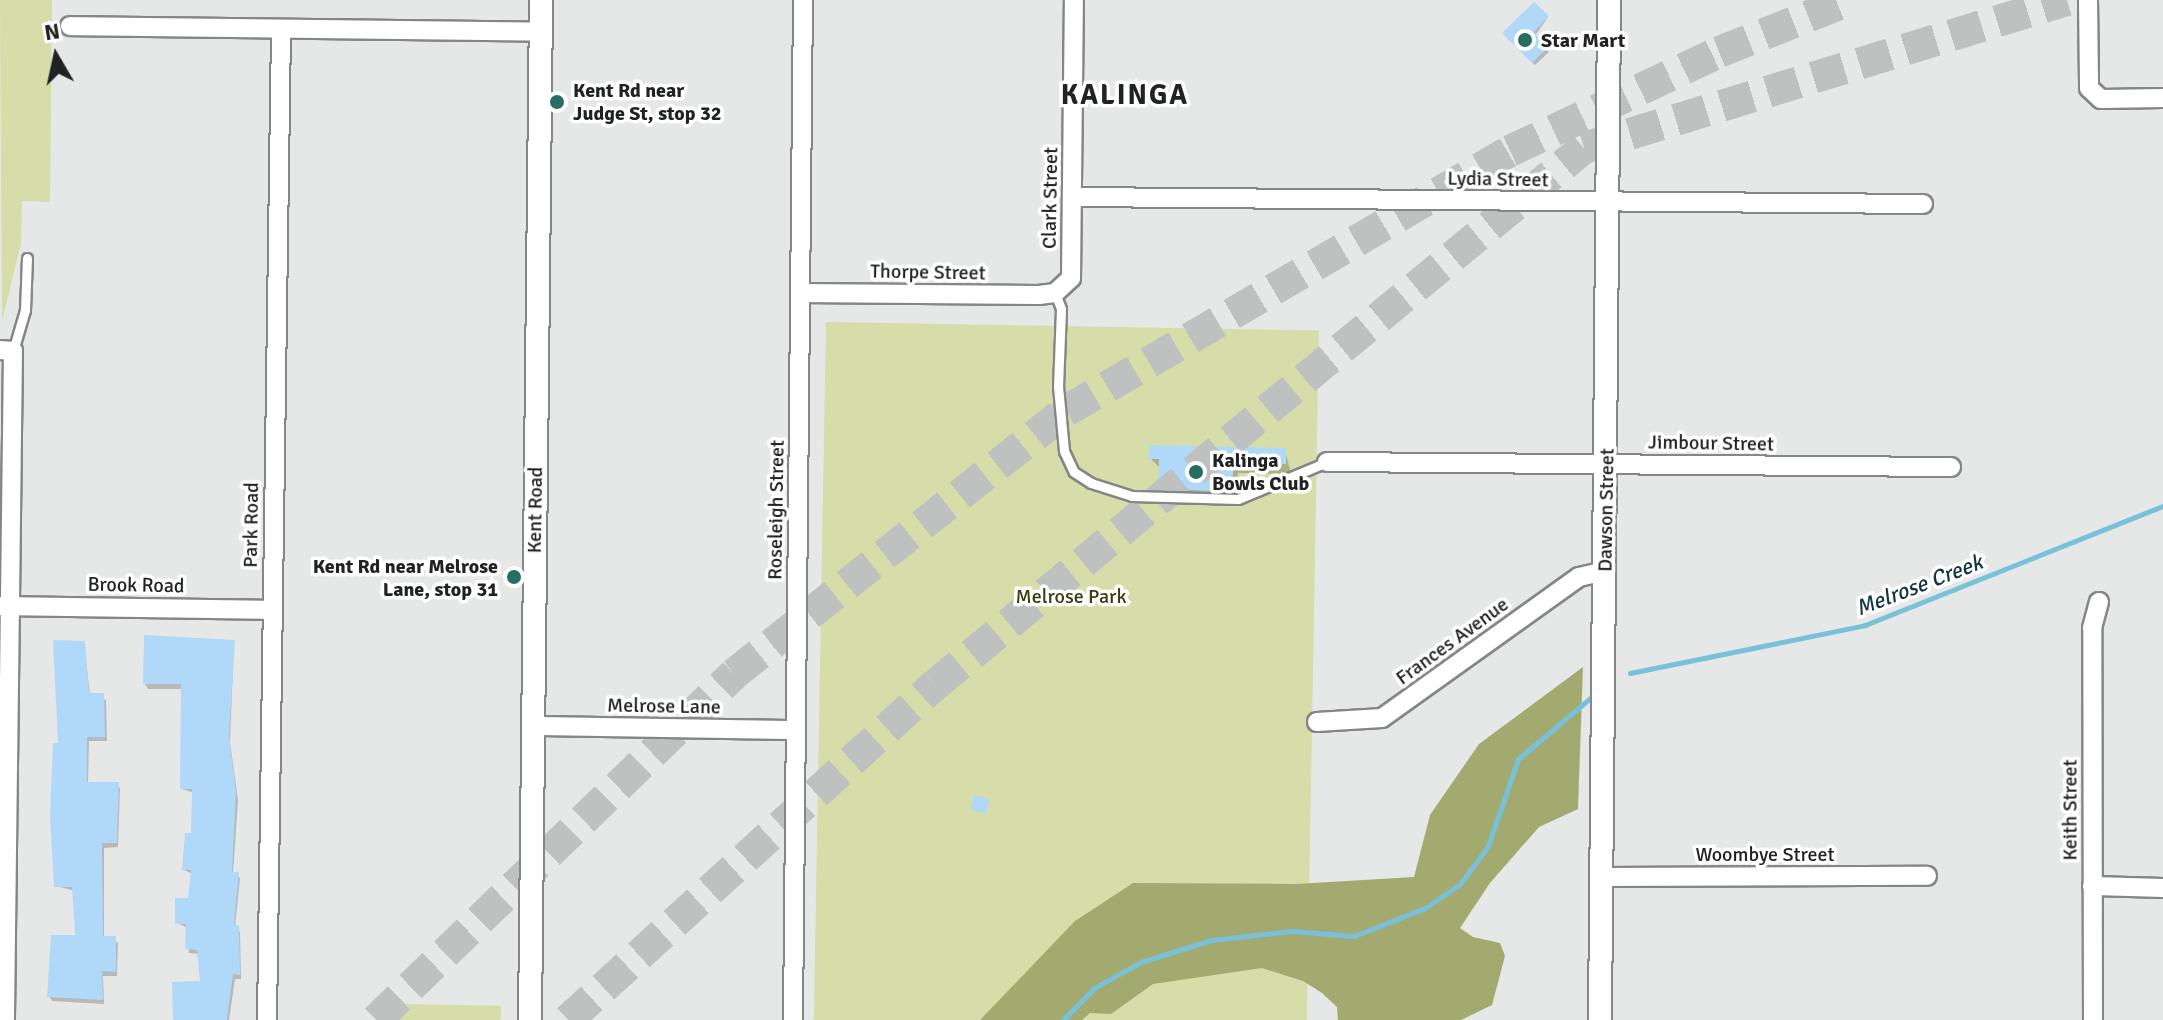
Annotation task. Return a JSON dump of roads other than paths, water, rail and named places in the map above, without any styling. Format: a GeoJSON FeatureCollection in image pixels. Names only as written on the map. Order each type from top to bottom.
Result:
{"type":"FeatureCollection","features":[{"type":"Feature","properties":{"kind":"street","name":"Kent Road"},"geometry":{"type":"LineString","coordinates":[[530,1020],[541,0]]}},
{"type":"Feature","properties":{"kind":"street","name":"Roseleigh Street"},"geometry":{"type":"LineString","coordinates":[[793,1020],[803,0]]}},
{"type":"Feature","properties":{"kind":"street","name":"Clark Street"},"geometry":{"type":"LineString","coordinates":[[1055,293],[1071,278],[1074,0]]}},
{"type":"Feature","properties":{"kind":"street","name":"Dawson Street"},"geometry":{"type":"LineString","coordinates":[[1600,1020],[1609,0]]}},
{"type":"Feature","properties":{"kind":"street"},"geometry":{"type":"LineString","coordinates":[[2088,0],[2089,88],[2101,99],[2163,98]]}},
{"type":"Feature","properties":{"kind":"street"},"geometry":{"type":"LineString","coordinates":[[70,26],[281,32],[540,32]]}},
{"type":"Feature","properties":{"kind":"street","name":"Park Road"},"geometry":{"type":"LineString","coordinates":[[267,1020],[281,32]]}},
{"type":"Feature","properties":{"kind":"street","name":"Lydia Street"},"geometry":{"type":"LineString","coordinates":[[1072,197],[1923,204]]}},
{"type":"Feature","properties":{"kind":"street","name":"Thorpe Street"},"geometry":{"type":"LineString","coordinates":[[800,293],[1055,293]]}},
{"type":"Feature","properties":{"kind":"street"},"geometry":{"type":"LineString","coordinates":[[5,1020],[6,350]]}},
{"type":"Feature","properties":{"kind":"street","name":"Jimbour Street"},"geometry":{"type":"LineString","coordinates":[[1327,462],[1951,467]]}},
{"type":"Feature","properties":{"kind":"street","name":"Frances Avenue"},"geometry":{"type":"LineString","coordinates":[[1317,722],[1365,723],[1389,715],[1579,577],[1605,571]]}},
{"type":"Feature","properties":{"kind":"street","name":"Keith Street"},"geometry":{"type":"LineString","coordinates":[[2093,1020],[2092,628],[2099,602]]}},
{"type":"Feature","properties":{"kind":"street","name":"Brook Road"},"geometry":{"type":"LineString","coordinates":[[5,606],[272,610]]}},
{"type":"Feature","properties":{"kind":"street","name":"Melrose Lane"},"geometry":{"type":"LineString","coordinates":[[533,726],[795,730]]}},
{"type":"Feature","properties":{"kind":"street","name":"Woombye Street"},"geometry":{"type":"LineString","coordinates":[[1603,877],[1927,876]]}},
{"type":"Feature","properties":{"kind":"street"},"geometry":{"type":"LineString","coordinates":[[2092,886],[2163,888]]}},
{"type":"Feature","properties":{"kind":"lane"},"geometry":{"type":"LineString","coordinates":[[6,350],[25,310],[27,258]]}},
{"type":"Feature","properties":{"kind":"lane"},"geometry":{"type":"LineString","coordinates":[[1055,293],[1061,309],[1064,451],[1074,472],[1091,483],[1132,496],[1238,499],[1327,462]]}},
{"type":"Feature","properties":{"kind":"waterway","name":"Melrose Creek"},"geometry":{"type":"LineString","coordinates":[[1630,673],[1865,625],[2163,506]]}},
{"type":"Feature","properties":{"kind":"waterway","name":"Melrose Creek"},"geometry":{"type":"LineString","coordinates":[[1063,1020],[1094,988],[1141,962],[1211,940],[1293,931],[1354,936],[1425,908],[1460,884],[1488,846],[1518,759],[1595,694]]}},
{"type":"Feature","properties":{"kind":"tunnel"},"geometry":{"type":"LineString","coordinates":[[376,1020],[734,674],[1066,411],[1510,151],[1719,52],[1850,0]]}},
{"type":"Feature","properties":{"kind":"tunnel"},"geometry":{"type":"LineString","coordinates":[[568,1020],[935,685],[1584,148],[2067,0]]}},
{"type":"Feature","properties":{"kind":"place","name":"Star Mart"},"geometry":{"type":"Point","coordinates":[1525,40]}},
{"type":"Feature","properties":{"kind":"place","name":"Kent Rd near Judge St, stop 32"},"geometry":{"type":"Point","coordinates":[557,102]}},
{"type":"Feature","properties":{"kind":"place","name":"Kalinga Bowls Club"},"geometry":{"type":"Point","coordinates":[1196,472]}},
{"type":"Feature","properties":{"kind":"place","name":"Kent Rd near Melrose Lane, stop 31"},"geometry":{"type":"Point","coordinates":[514,577]}},
{"type":"Feature","properties":{"kind":"district","name":"KALINGA"},"geometry":{"type":"Point","coordinates":[1125,95]}},
{"type":"Feature","properties":{"kind":"park label","name":"Melrose Park"},"geometry":{"type":"Point","coordinates":[1071,596]}}]}
